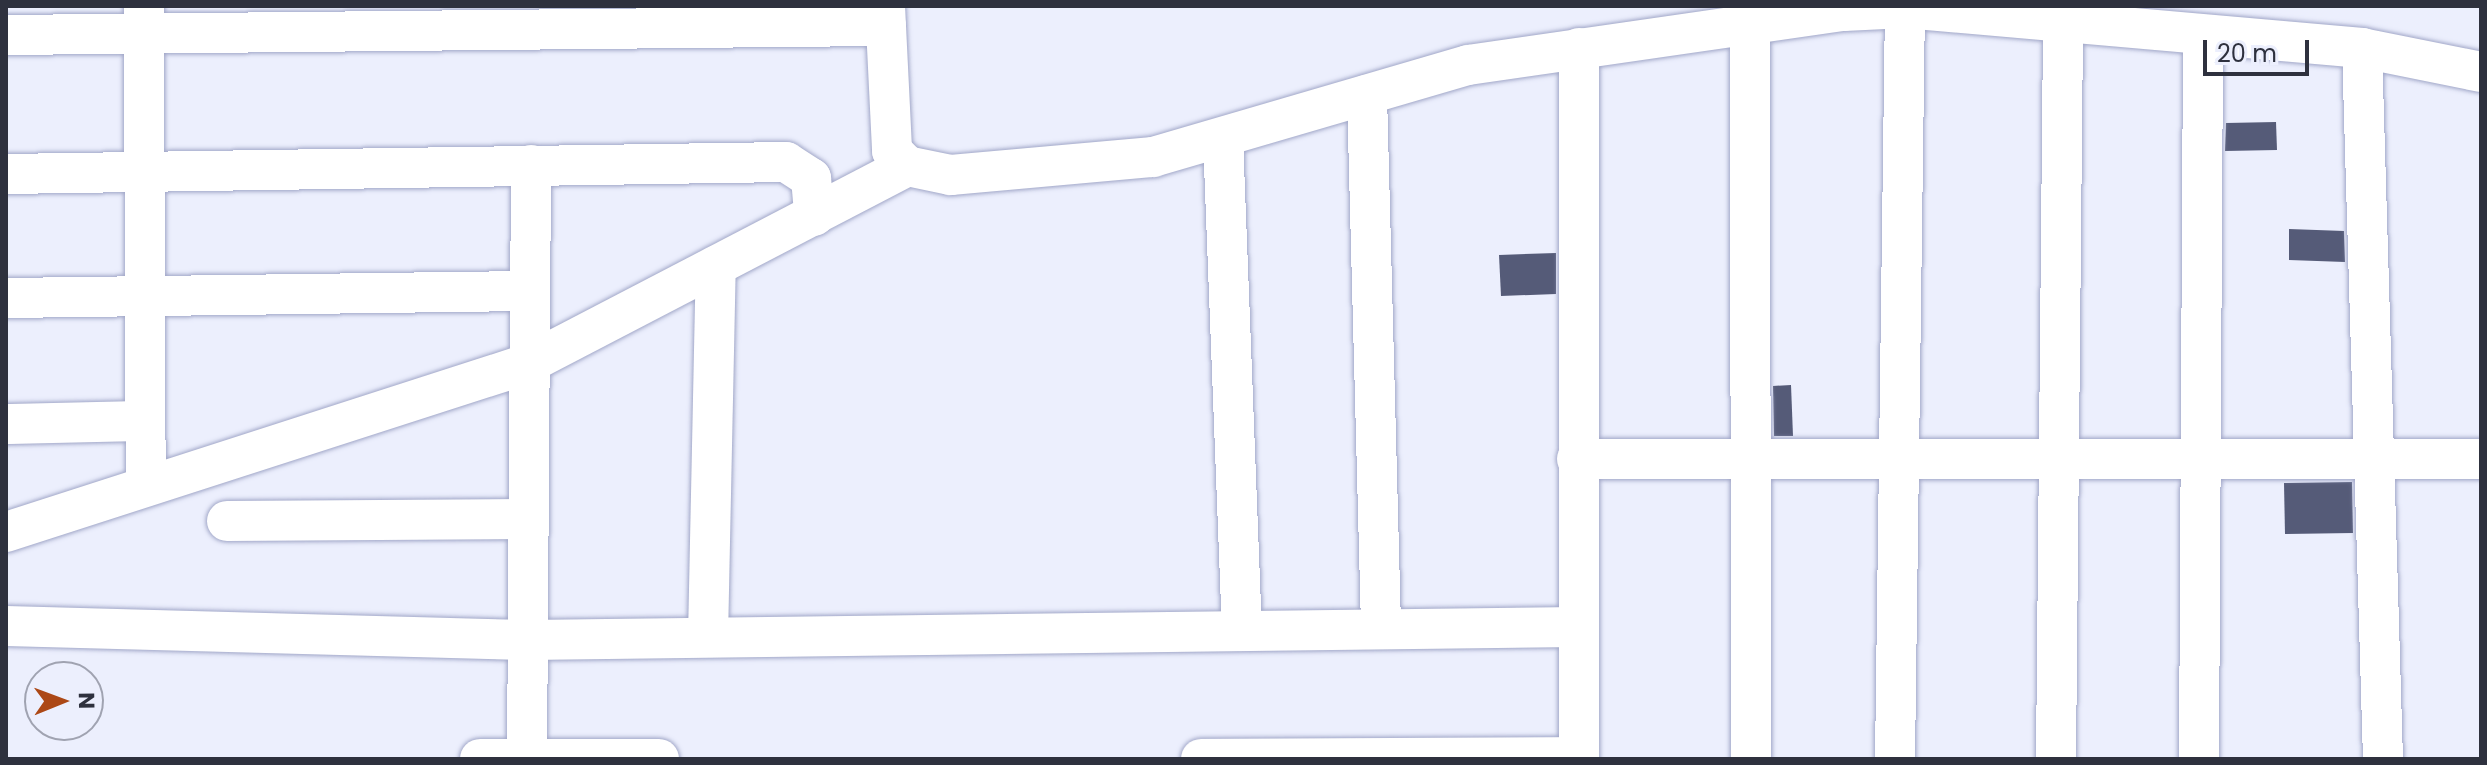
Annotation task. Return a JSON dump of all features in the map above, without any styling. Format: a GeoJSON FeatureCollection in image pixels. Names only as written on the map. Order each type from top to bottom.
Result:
{"type":"FeatureCollection","features":[{"type":"Feature","properties":{"kind":"street"},"geometry":{"type":"LineString","coordinates":[[1895,759],[1905,8]]}},
{"type":"Feature","properties":{"kind":"street"},"geometry":{"type":"LineString","coordinates":[[6,35],[144,20],[886,16],[887,131],[892,151],[907,166],[951,175],[1099,166],[1223,138],[1468,65],[1579,48],[1905,8],[2063,25],[2362,48],[2481,72]]}},
{"type":"Feature","properties":{"kind":"street"},"geometry":{"type":"LineString","coordinates":[[144,20],[142,421],[146,482]]}},
{"type":"Feature","properties":{"kind":"street"},"geometry":{"type":"LineString","coordinates":[[2056,759],[2063,25]]}},
{"type":"Feature","properties":{"kind":"street"},"geometry":{"type":"LineString","coordinates":[[1750,29],[1751,759]]}},
{"type":"Feature","properties":{"kind":"street"},"geometry":{"type":"LineString","coordinates":[[2199,759],[2198,459],[2203,37]]}},
{"type":"Feature","properties":{"kind":"street"},"geometry":{"type":"LineString","coordinates":[[1201,759],[1579,758],[1579,48]]}},
{"type":"Feature","properties":{"kind":"street"},"geometry":{"type":"LineString","coordinates":[[2362,48],[2378,459],[2383,759]]}},
{"type":"Feature","properties":{"kind":"street"},"geometry":{"type":"LineString","coordinates":[[1367,95],[1381,626]]}},
{"type":"Feature","properties":{"kind":"street"},"geometry":{"type":"LineString","coordinates":[[1223,138],[1242,629]]}},
{"type":"Feature","properties":{"kind":"street"},"geometry":{"type":"LineString","coordinates":[[6,174],[786,162],[811,178],[814,216]]}},
{"type":"Feature","properties":{"kind":"street"},"geometry":{"type":"LineString","coordinates":[[527,758],[527,364],[531,165]]}},
{"type":"Feature","properties":{"kind":"street"},"geometry":{"type":"LineString","coordinates":[[6,532],[146,482],[527,364],[907,166]]}},
{"type":"Feature","properties":{"kind":"street"},"geometry":{"type":"LineString","coordinates":[[708,637],[716,266]]}},
{"type":"Feature","properties":{"kind":"street"},"geometry":{"type":"LineString","coordinates":[[6,298],[145,293],[528,291]]}},
{"type":"Feature","properties":{"kind":"street"},"geometry":{"type":"LineString","coordinates":[[6,424],[142,421]]}},
{"type":"Feature","properties":{"kind":"street"},"geometry":{"type":"LineString","coordinates":[[1577,459],[1752,455],[2481,459]]}},
{"type":"Feature","properties":{"kind":"street"},"geometry":{"type":"LineString","coordinates":[[227,521],[527,519]]}},
{"type":"Feature","properties":{"kind":"street"},"geometry":{"type":"LineString","coordinates":[[6,626],[527,640],[1381,626],[1578,627]]}},
{"type":"Feature","properties":{"kind":"street"},"geometry":{"type":"LineString","coordinates":[[480,759],[659,759]]}},
{"type":"Feature","properties":{"kind":"building"},"geometry":{"type":"Polygon","coordinates":[[[2276,122],[2277,150],[2225,151],[2226,123],[2276,122]]]}},
{"type":"Feature","properties":{"kind":"building"},"geometry":{"type":"Polygon","coordinates":[[[2289,229],[2344,231],[2345,262],[2289,260],[2289,229]]]}},
{"type":"Feature","properties":{"kind":"building"},"geometry":{"type":"Polygon","coordinates":[[[1556,253],[1556,294],[1501,296],[1499,255],[1556,253]]]}},
{"type":"Feature","properties":{"kind":"building"},"geometry":{"type":"Polygon","coordinates":[[[1791,385],[1793,436],[1774,436],[1773,386],[1791,385]]]}},
{"type":"Feature","properties":{"kind":"building"},"geometry":{"type":"Polygon","coordinates":[[[2352,482],[2353,533],[2285,534],[2284,483],[2352,482]]]}}]}
